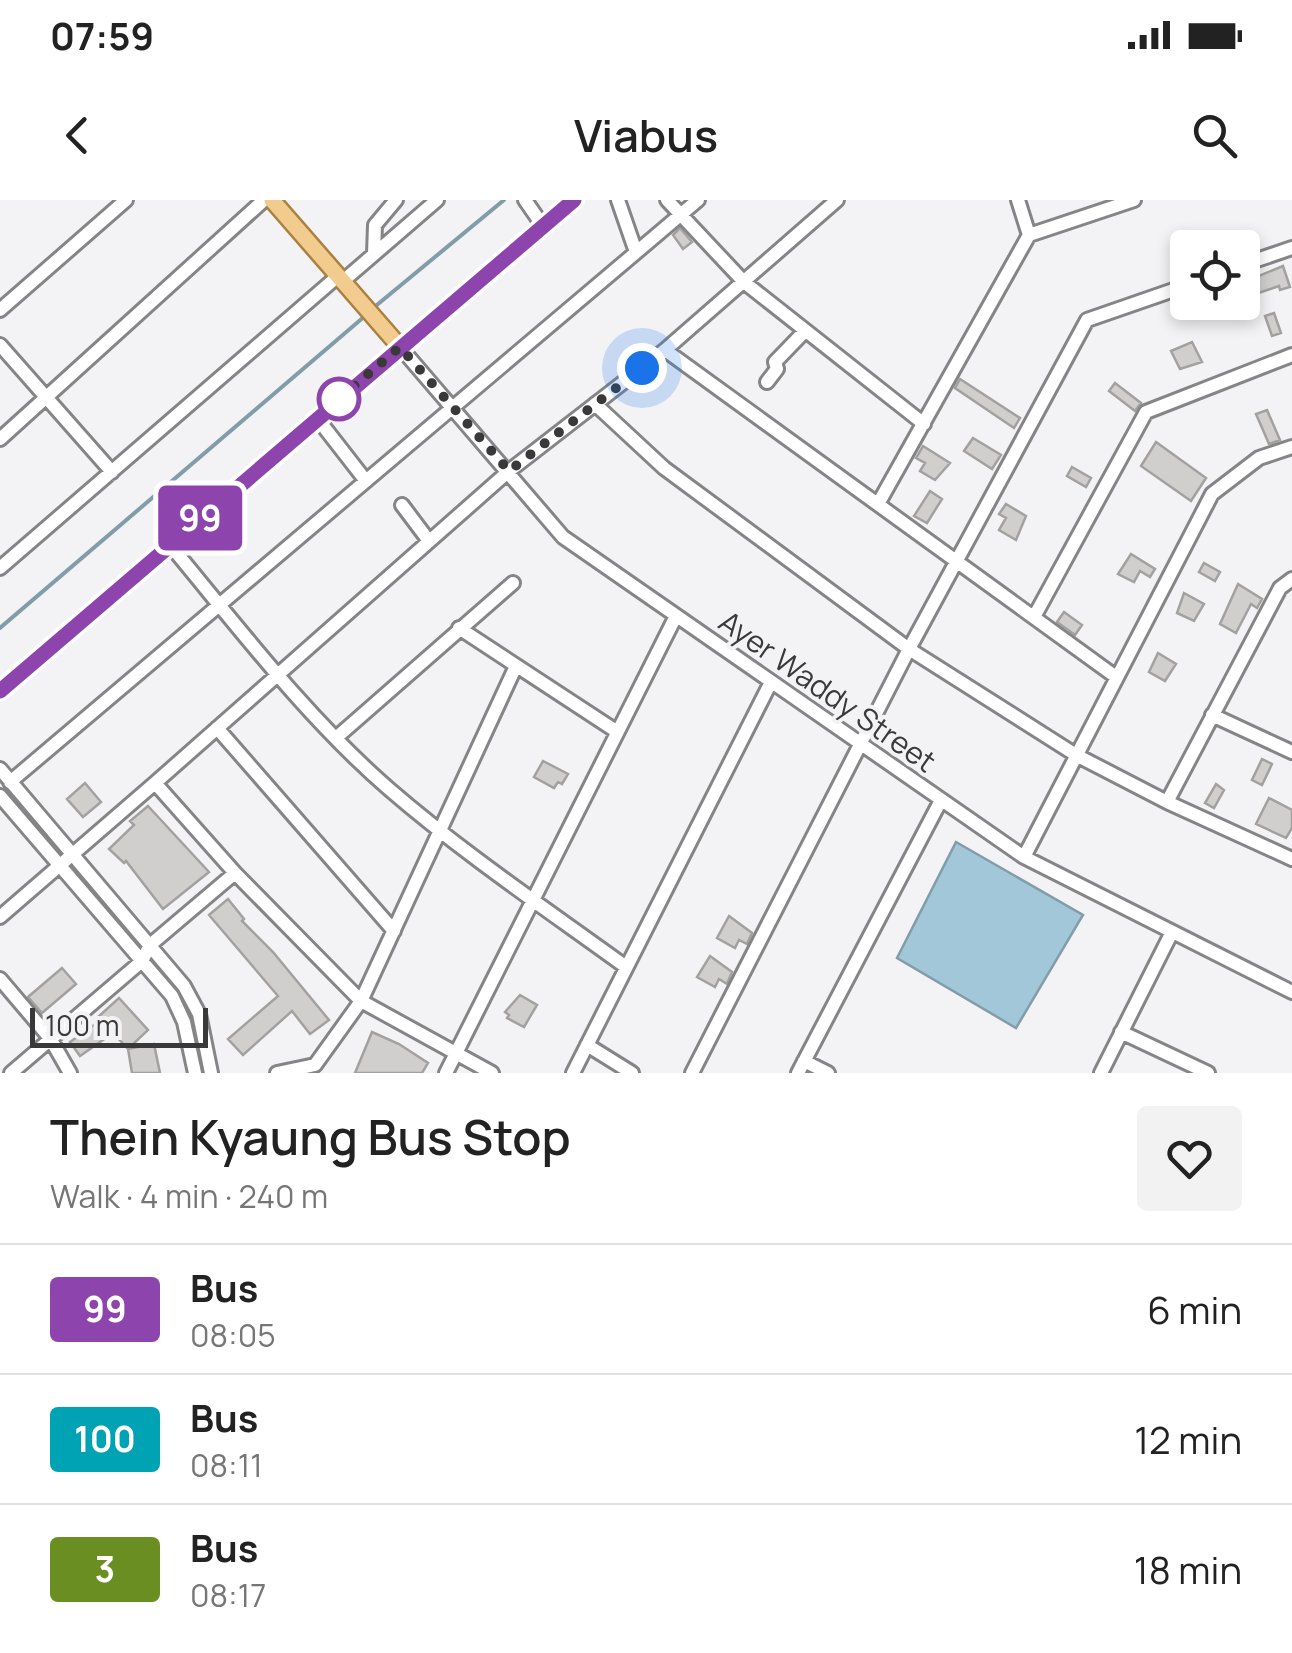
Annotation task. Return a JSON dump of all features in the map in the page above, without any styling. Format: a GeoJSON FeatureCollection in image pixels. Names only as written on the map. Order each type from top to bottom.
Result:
{"type":"FeatureCollection","features":[{"type":"Feature","properties":{"kind":"main road"},"geometry":{"type":"LineString","coordinates":[[272,200],[400,347]]}},
{"type":"Feature","properties":{"kind":"main road"},"geometry":{"type":"LineString","coordinates":[[0,691],[574,200]]}},
{"type":"Feature","properties":{"kind":"street"},"geometry":{"type":"LineString","coordinates":[[0,310],[126,200]]}},
{"type":"Feature","properties":{"kind":"street"},"geometry":{"type":"LineString","coordinates":[[0,439],[264,200]]}},
{"type":"Feature","properties":{"kind":"street"},"geometry":{"type":"LineString","coordinates":[[374,254],[375,226],[396,200]]}},
{"type":"Feature","properties":{"kind":"street"},"geometry":{"type":"LineString","coordinates":[[0,568],[437,200]]}},
{"type":"Feature","properties":{"kind":"street"},"geometry":{"type":"LineString","coordinates":[[618,200],[636,252]]}},
{"type":"Feature","properties":{"kind":"street"},"geometry":{"type":"LineString","coordinates":[[667,200],[744,282],[924,424]]}},
{"type":"Feature","properties":{"kind":"street"},"geometry":{"type":"LineString","coordinates":[[10,782],[698,200]]}},
{"type":"Feature","properties":{"kind":"street"},"geometry":{"type":"LineString","coordinates":[[0,917],[509,471],[666,350],[837,200]]}},
{"type":"Feature","properties":{"kind":"street"},"geometry":{"type":"LineString","coordinates":[[1018,200],[1029,235]]}},
{"type":"Feature","properties":{"kind":"street"},"geometry":{"type":"LineString","coordinates":[[878,504],[1029,235],[1134,200]]}},
{"type":"Feature","properties":{"kind":"street"},"geometry":{"type":"LineString","coordinates":[[527,203],[543,226]]}},
{"type":"Feature","properties":{"kind":"street"},"geometry":{"type":"LineString","coordinates":[[1260,260],[1292,248]]}},
{"type":"Feature","properties":{"kind":"street"},"geometry":{"type":"LineString","coordinates":[[692,1073],[908,648],[1087,320],[1170,291]]}},
{"type":"Feature","properties":{"kind":"street"},"geometry":{"type":"LineString","coordinates":[[767,382],[777,368],[779,355],[804,332]]}},
{"type":"Feature","properties":{"kind":"street"},"geometry":{"type":"LineString","coordinates":[[0,344],[112,472]]}},
{"type":"Feature","properties":{"kind":"street","name":"Ayer Waddy Street"},"geometry":{"type":"LineString","coordinates":[[400,347],[563,537],[1024,857],[1292,992]]}},
{"type":"Feature","properties":{"kind":"street"},"geometry":{"type":"LineString","coordinates":[[666,350],[1116,677]]}},
{"type":"Feature","properties":{"kind":"street"},"geometry":{"type":"LineString","coordinates":[[1034,617],[1146,412],[1292,355]]}},
{"type":"Feature","properties":{"kind":"street"},"geometry":{"type":"LineString","coordinates":[[596,404],[664,468],[908,648],[1076,755],[1166,802],[1292,859]]}},
{"type":"Feature","properties":{"kind":"street"},"geometry":{"type":"LineString","coordinates":[[317,418],[366,481]]}},
{"type":"Feature","properties":{"kind":"street"},"geometry":{"type":"LineString","coordinates":[[1024,857],[1212,494],[1260,458],[1292,447]]}},
{"type":"Feature","properties":{"kind":"street"},"geometry":{"type":"LineString","coordinates":[[402,505],[429,542]]}},
{"type":"Feature","properties":{"kind":"street"},"geometry":{"type":"LineString","coordinates":[[170,544],[279,674],[388,788],[626,968]]}},
{"type":"Feature","properties":{"kind":"street"},"geometry":{"type":"LineString","coordinates":[[1166,802],[1280,588],[1292,579]]}},
{"type":"Feature","properties":{"kind":"street"},"geometry":{"type":"LineString","coordinates":[[337,737],[513,583]]}},
{"type":"Feature","properties":{"kind":"street"},"geometry":{"type":"LineString","coordinates":[[446,1073],[676,618]]}},
{"type":"Feature","properties":{"kind":"street"},"geometry":{"type":"LineString","coordinates":[[459,628],[616,731]]}},
{"type":"Feature","properties":{"kind":"street"},"geometry":{"type":"LineString","coordinates":[[277,1073],[316,1069],[361,1001],[516,666]]}},
{"type":"Feature","properties":{"kind":"street"},"geometry":{"type":"LineString","coordinates":[[573,1073],[770,682]]}},
{"type":"Feature","properties":{"kind":"street"},"geometry":{"type":"LineString","coordinates":[[1212,715],[1292,752]]}},
{"type":"Feature","properties":{"kind":"street"},"geometry":{"type":"LineString","coordinates":[[217,728],[394,931]]}},
{"type":"Feature","properties":{"kind":"street"},"geometry":{"type":"LineString","coordinates":[[0,769],[184,986],[199,1014],[211,1073]]}},
{"type":"Feature","properties":{"kind":"street"},"geometry":{"type":"LineString","coordinates":[[155,784],[234,872],[361,1001],[492,1073]]}},
{"type":"Feature","properties":{"kind":"street"},"geometry":{"type":"LineString","coordinates":[[0,796],[172,996],[184,1022],[194,1073]]}},
{"type":"Feature","properties":{"kind":"street"},"geometry":{"type":"LineString","coordinates":[[828,1073],[801,1067],[940,802]]}},
{"type":"Feature","properties":{"kind":"street"},"geometry":{"type":"LineString","coordinates":[[11,1073],[142,961],[150,945],[234,872]]}},
{"type":"Feature","properties":{"kind":"street"},"geometry":{"type":"LineString","coordinates":[[1100,1073],[1172,932]]}},
{"type":"Feature","properties":{"kind":"street"},"geometry":{"type":"LineString","coordinates":[[2,987],[50,1038],[70,1073]]}},
{"type":"Feature","properties":{"kind":"street"},"geometry":{"type":"LineString","coordinates":[[1121,1032],[1208,1073]]}},
{"type":"Feature","properties":{"kind":"street"},"geometry":{"type":"LineString","coordinates":[[587,1045],[632,1073]]}},
{"type":"Feature","properties":{"kind":"water"},"geometry":{"type":"Polygon","coordinates":[[[956,842],[1083,915],[1016,1028],[897,958],[956,842]]]}},
{"type":"Feature","properties":{"kind":"building"},"geometry":{"type":"Polygon","coordinates":[[[680,228],[692,242],[683,249],[673,235],[680,228]]]}},
{"type":"Feature","properties":{"kind":"building"},"geometry":{"type":"Polygon","coordinates":[[[1283,266],[1290,287],[1260,293],[1260,275],[1283,266]]]}},
{"type":"Feature","properties":{"kind":"building"},"geometry":{"type":"Polygon","coordinates":[[[1274,313],[1281,333],[1272,336],[1265,316],[1274,313]]]}},
{"type":"Feature","properties":{"kind":"building"},"geometry":{"type":"Polygon","coordinates":[[[1192,342],[1202,362],[1180,369],[1171,351],[1192,342]]]}},
{"type":"Feature","properties":{"kind":"building"},"geometry":{"type":"Polygon","coordinates":[[[960,379],[1020,418],[1014,428],[955,388],[960,379]]]}},
{"type":"Feature","properties":{"kind":"building"},"geometry":{"type":"Polygon","coordinates":[[[1115,383],[1141,403],[1135,411],[1109,391],[1115,383]]]}},
{"type":"Feature","properties":{"kind":"building"},"geometry":{"type":"Polygon","coordinates":[[[1267,410],[1280,440],[1269,444],[1256,414],[1267,410]]]}},
{"type":"Feature","properties":{"kind":"building"},"geometry":{"type":"Polygon","coordinates":[[[973,438],[1001,455],[992,469],[964,451],[973,438]]]}},
{"type":"Feature","properties":{"kind":"building"},"geometry":{"type":"Polygon","coordinates":[[[1156,442],[1206,478],[1191,501],[1141,466],[1156,442]]]}},
{"type":"Feature","properties":{"kind":"building"},"geometry":{"type":"Polygon","coordinates":[[[923,446],[950,463],[935,480],[920,471],[925,463],[916,458],[923,446]]]}},
{"type":"Feature","properties":{"kind":"building"},"geometry":{"type":"Polygon","coordinates":[[[1072,467],[1091,478],[1086,487],[1067,476],[1072,467]]]}},
{"type":"Feature","properties":{"kind":"building"},"geometry":{"type":"Polygon","coordinates":[[[930,491],[942,499],[927,523],[914,516],[930,491]]]}},
{"type":"Feature","properties":{"kind":"building"},"geometry":{"type":"Polygon","coordinates":[[[1006,504],[1026,516],[1016,540],[999,530],[1006,518],[999,514],[1006,504]]]}},
{"type":"Feature","properties":{"kind":"building"},"geometry":{"type":"Polygon","coordinates":[[[1131,554],[1155,569],[1150,577],[1140,571],[1134,582],[1118,574],[1131,554]]]}},
{"type":"Feature","properties":{"kind":"building"},"geometry":{"type":"Polygon","coordinates":[[[1204,563],[1220,572],[1215,581],[1199,572],[1204,563]]]}},
{"type":"Feature","properties":{"kind":"building"},"geometry":{"type":"Polygon","coordinates":[[[1238,584],[1262,599],[1257,608],[1251,604],[1236,633],[1220,624],[1238,584]]]}},
{"type":"Feature","properties":{"kind":"building"},"geometry":{"type":"Polygon","coordinates":[[[1184,593],[1204,604],[1194,621],[1177,613],[1184,593]]]}},
{"type":"Feature","properties":{"kind":"building"},"geometry":{"type":"Polygon","coordinates":[[[1064,612],[1082,625],[1075,635],[1057,622],[1064,612]]]}},
{"type":"Feature","properties":{"kind":"building"},"geometry":{"type":"Polygon","coordinates":[[[1158,653],[1176,664],[1165,681],[1149,672],[1158,653]]]}},
{"type":"Feature","properties":{"kind":"building"},"geometry":{"type":"Polygon","coordinates":[[[1262,759],[1272,764],[1262,785],[1252,780],[1262,759]]]}},
{"type":"Feature","properties":{"kind":"building"},"geometry":{"type":"Polygon","coordinates":[[[543,761],[568,774],[562,784],[558,782],[554,788],[534,777],[543,761]]]}},
{"type":"Feature","properties":{"kind":"building"},"geometry":{"type":"Polygon","coordinates":[[[85,783],[101,802],[83,817],[67,799],[85,783]]]}},
{"type":"Feature","properties":{"kind":"building"},"geometry":{"type":"Polygon","coordinates":[[[1216,784],[1224,790],[1214,808],[1205,803],[1216,784]]]}},
{"type":"Feature","properties":{"kind":"building"},"geometry":{"type":"Polygon","coordinates":[[[1269,798],[1292,810],[1292,828],[1286,838],[1256,824],[1269,798]]]}},
{"type":"Feature","properties":{"kind":"building"},"geometry":{"type":"Polygon","coordinates":[[[148,806],[209,872],[163,909],[126,861],[109,849],[134,825],[130,821],[148,806]]]}},
{"type":"Feature","properties":{"kind":"building"},"geometry":{"type":"Polygon","coordinates":[[[228,899],[242,921],[329,1020],[310,1034],[292,1011],[243,1055],[228,1039],[278,996],[209,915],[228,899]]]}},
{"type":"Feature","properties":{"kind":"building"},"geometry":{"type":"Polygon","coordinates":[[[729,916],[752,933],[747,944],[739,940],[735,948],[717,938],[729,916]]]}},
{"type":"Feature","properties":{"kind":"building"},"geometry":{"type":"Polygon","coordinates":[[[710,956],[732,972],[727,984],[719,979],[715,987],[697,977],[710,956]]]}},
{"type":"Feature","properties":{"kind":"building"},"geometry":{"type":"Polygon","coordinates":[[[62,968],[76,984],[42,1013],[28,997],[62,968]]]}},
{"type":"Feature","properties":{"kind":"building"},"geometry":{"type":"Polygon","coordinates":[[[520,995],[537,1005],[524,1027],[507,1018],[505,1012],[520,995]]]}},
{"type":"Feature","properties":{"kind":"building"},"geometry":{"type":"Polygon","coordinates":[[[119,998],[148,1030],[128,1049],[113,1033],[80,1056],[70,1042],[101,1020],[98,1017],[119,998]]]}},
{"type":"Feature","properties":{"kind":"building"},"geometry":{"type":"Polygon","coordinates":[[[372,1032],[428,1063],[422,1073],[355,1073],[372,1032]]]}},
{"type":"Feature","properties":{"kind":"building"},"geometry":{"type":"Polygon","coordinates":[[[154,1044],[160,1073],[132,1073],[128,1049],[154,1044]]]}},
{"type":"Feature","properties":{"kind":"waterway"},"geometry":{"type":"LineString","coordinates":[[372,309],[504,200]]}},
{"type":"Feature","properties":{"kind":"waterway"},"geometry":{"type":"LineString","coordinates":[[0,628],[365,316]]}},
{"type":"Feature","properties":{"kind":"bus line","name":"99"},"geometry":{"type":"LineString","coordinates":[[0,691],[574,200]]}},
{"type":"Feature","properties":{"kind":"route"},"geometry":{"type":"LineString","coordinates":[[339,399],[333,404],[400,347],[509,471],[642,368]]}}]}
